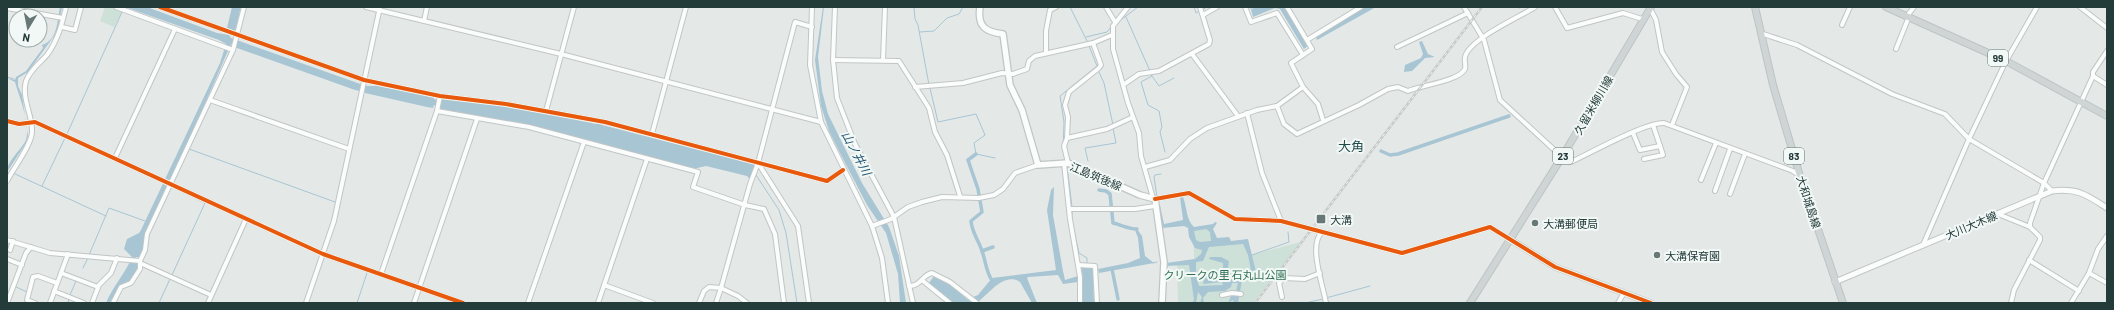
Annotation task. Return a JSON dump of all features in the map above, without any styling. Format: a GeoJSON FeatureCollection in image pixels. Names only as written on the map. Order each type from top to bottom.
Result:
{"type":"FeatureCollection","features":[{"type":"Feature","properties":{"kind":"main road"},"geometry":{"type":"LineString","coordinates":[[980,7],[980,20],[983,27],[992,32],[1003,34],[1010,85],[1022,110],[1038,165]]}},
{"type":"Feature","properties":{"kind":"main road","name":"大和城島線"},"geometry":{"type":"LineString","coordinates":[[1755,7],[1760,33],[1800,176],[1843,303]]}},
{"type":"Feature","properties":{"kind":"main road","name":"99"},"geometry":{"type":"LineString","coordinates":[[1886,7],[2006,61],[2107,116]]}},
{"type":"Feature","properties":{"kind":"main road","name":"久留米柳川線"},"geometry":{"type":"LineString","coordinates":[[1470,303],[1562,157],[1642,19],[1651,8]]}},
{"type":"Feature","properties":{"kind":"main road","name":"江島筑後線"},"geometry":{"type":"LineString","coordinates":[[1038,165],[1066,163],[1154,201]]}},
{"type":"Feature","properties":{"kind":"main road"},"geometry":{"type":"LineString","coordinates":[[1154,201],[1164,262],[1162,303]]}},
{"type":"Feature","properties":{"kind":"street"},"geometry":{"type":"LineString","coordinates":[[7,181],[14,165],[30,142],[32,132],[25,90],[26,81],[30,73],[48,54],[62,27],[66,7]]}},
{"type":"Feature","properties":{"kind":"street"},"geometry":{"type":"LineString","coordinates":[[62,27],[75,30],[81,7]]}},
{"type":"Feature","properties":{"kind":"street"},"geometry":{"type":"LineString","coordinates":[[116,7],[233,50]]}},
{"type":"Feature","properties":{"kind":"street"},"geometry":{"type":"LineString","coordinates":[[160,7],[364,80],[439,98],[506,104],[605,122],[757,164],[827,181],[843,170]]}},
{"type":"Feature","properties":{"kind":"street"},"geometry":{"type":"LineString","coordinates":[[113,303],[121,287],[131,283],[140,269],[140,262],[145,250],[147,234],[233,50],[244,7]]}},
{"type":"Feature","properties":{"kind":"street"},"geometry":{"type":"LineString","coordinates":[[366,7],[561,54],[821,122]]}},
{"type":"Feature","properties":{"kind":"street"},"geometry":{"type":"LineString","coordinates":[[424,21],[427,7]]}},
{"type":"Feature","properties":{"kind":"street"},"geometry":{"type":"LineString","coordinates":[[546,111],[574,7]]}},
{"type":"Feature","properties":{"kind":"street"},"geometry":{"type":"LineString","coordinates":[[652,134],[686,7]]}},
{"type":"Feature","properties":{"kind":"street"},"geometry":{"type":"LineString","coordinates":[[812,7],[810,65],[821,122],[843,170],[873,225],[882,258],[888,303]]}},
{"type":"Feature","properties":{"kind":"street"},"geometry":{"type":"LineString","coordinates":[[835,7],[833,60],[837,98],[855,144],[892,218],[912,303]]}},
{"type":"Feature","properties":{"kind":"street"},"geometry":{"type":"LineString","coordinates":[[883,60],[885,7]]}},
{"type":"Feature","properties":{"kind":"street"},"geometry":{"type":"LineString","coordinates":[[1046,53],[1046,31],[1050,10],[1056,7]]}},
{"type":"Feature","properties":{"kind":"street"},"geometry":{"type":"LineString","coordinates":[[1106,7],[1115,22]]}},
{"type":"Feature","properties":{"kind":"street"},"geometry":{"type":"LineString","coordinates":[[1128,7],[1115,22],[1112,35],[1115,57],[1122,85],[1139,133],[1145,167],[1154,201]]}},
{"type":"Feature","properties":{"kind":"street"},"geometry":{"type":"LineString","coordinates":[[1122,85],[1139,74],[1159,71],[1192,54],[1210,41],[1200,7]]}},
{"type":"Feature","properties":{"kind":"street"},"geometry":{"type":"LineString","coordinates":[[1202,14],[1217,7]]}},
{"type":"Feature","properties":{"kind":"street"},"geometry":{"type":"LineString","coordinates":[[1245,7],[1251,22],[1277,13],[1303,55]]}},
{"type":"Feature","properties":{"kind":"street"},"geometry":{"type":"LineString","coordinates":[[1287,7],[1312,49],[1291,63],[1303,87],[1318,104],[1323,120]]}},
{"type":"Feature","properties":{"kind":"street"},"geometry":{"type":"LineString","coordinates":[[1307,40],[1361,7]]}},
{"type":"Feature","properties":{"kind":"street"},"geometry":{"type":"LineString","coordinates":[[1464,7],[1482,37],[1500,100],[1562,157],[1571,162],[1633,133],[1659,123],[1672,125],[1800,176]]}},
{"type":"Feature","properties":{"kind":"street"},"geometry":{"type":"LineString","coordinates":[[1277,106],[1284,124],[1296,134],[1323,120],[1358,105],[1388,88],[1398,87],[1408,91],[1422,85],[1440,82],[1461,75],[1465,69],[1466,54],[1482,37],[1535,7]]}},
{"type":"Feature","properties":{"kind":"street"},"geometry":{"type":"LineString","coordinates":[[1555,7],[1567,28],[1623,13],[1642,19]]}},
{"type":"Feature","properties":{"kind":"street"},"geometry":{"type":"LineString","coordinates":[[1842,25],[1850,7]]}},
{"type":"Feature","properties":{"kind":"street"},"geometry":{"type":"LineString","coordinates":[[1896,49],[1908,19],[1907,16],[1914,7]]}},
{"type":"Feature","properties":{"kind":"street"},"geometry":{"type":"LineString","coordinates":[[1923,245],[1969,138],[2006,61],[2037,7]]}},
{"type":"Feature","properties":{"kind":"street"},"geometry":{"type":"LineString","coordinates":[[2080,7],[2107,28]]}},
{"type":"Feature","properties":{"kind":"street"},"geometry":{"type":"LineString","coordinates":[[7,8],[63,18]]}},
{"type":"Feature","properties":{"kind":"street"},"geometry":{"type":"LineString","coordinates":[[1651,8],[1656,20],[1662,52],[1676,74],[1687,87],[1672,125]]}},
{"type":"Feature","properties":{"kind":"street"},"geometry":{"type":"LineString","coordinates":[[306,303],[334,222],[379,9]]}},
{"type":"Feature","properties":{"kind":"street"},"geometry":{"type":"LineString","coordinates":[[1397,47],[1468,13]]}},
{"type":"Feature","properties":{"kind":"street"},"geometry":{"type":"LineString","coordinates":[[716,303],[757,164],[795,22],[812,26]]}},
{"type":"Feature","properties":{"kind":"street"},"geometry":{"type":"LineString","coordinates":[[115,158],[175,29]]}},
{"type":"Feature","properties":{"kind":"street"},"geometry":{"type":"LineString","coordinates":[[1760,33],[1797,45],[1892,94],[1945,114],[1969,138],[2044,183],[2052,191]]}},
{"type":"Feature","properties":{"kind":"street"},"geometry":{"type":"LineString","coordinates":[[915,87],[963,83],[1002,73],[1009,74],[1026,69],[1029,61],[1035,56],[1093,43],[1112,35]]}},
{"type":"Feature","properties":{"kind":"street"},"geometry":{"type":"LineString","coordinates":[[1080,303],[1078,265],[1069,209],[1064,146],[1067,138],[1068,117],[1065,105],[1067,95],[1100,65],[1093,43]]}},
{"type":"Feature","properties":{"kind":"street"},"geometry":{"type":"LineString","coordinates":[[2030,227],[2038,197],[2044,183],[2093,76],[2093,72],[2107,51]]}},
{"type":"Feature","properties":{"kind":"street"},"geometry":{"type":"LineString","coordinates":[[1192,54],[1238,116]]}},
{"type":"Feature","properties":{"kind":"street"},"geometry":{"type":"LineString","coordinates":[[833,60],[899,61],[930,108],[935,132],[947,155],[960,196]]}},
{"type":"Feature","properties":{"kind":"street"},"geometry":{"type":"LineString","coordinates":[[2093,76],[2107,85]]}},
{"type":"Feature","properties":{"kind":"street"},"geometry":{"type":"LineString","coordinates":[[1145,167],[1170,160],[1201,131],[1247,113],[1277,106],[1303,87]]}},
{"type":"Feature","properties":{"kind":"street"},"geometry":{"type":"LineString","coordinates":[[380,274],[437,109],[439,98]]}},
{"type":"Feature","properties":{"kind":"street"},"geometry":{"type":"LineString","coordinates":[[210,100],[349,149]]}},
{"type":"Feature","properties":{"kind":"street"},"geometry":{"type":"LineString","coordinates":[[437,109],[477,119],[529,127],[698,172],[693,187],[745,205],[764,209],[775,234],[784,303]]}},
{"type":"Feature","properties":{"kind":"street"},"geometry":{"type":"LineString","coordinates":[[1247,113],[1262,173],[1281,221]]}},
{"type":"Feature","properties":{"kind":"street"},"geometry":{"type":"LineString","coordinates":[[1067,138],[1107,129],[1133,117]]}},
{"type":"Feature","properties":{"kind":"street"},"geometry":{"type":"LineString","coordinates":[[414,303],[477,119]]}},
{"type":"Feature","properties":{"kind":"street"},"geometry":{"type":"LineString","coordinates":[[7,121],[19,124],[30,121],[115,158],[323,254],[463,303]]}},
{"type":"Feature","properties":{"kind":"street"},"geometry":{"type":"LineString","coordinates":[[1644,159],[1663,155],[1653,125]]}},
{"type":"Feature","properties":{"kind":"street"},"geometry":{"type":"LineString","coordinates":[[1633,133],[1640,150],[1660,146]]}},
{"type":"Feature","properties":{"kind":"street"},"geometry":{"type":"LineString","coordinates":[[528,303],[584,142]]}},
{"type":"Feature","properties":{"kind":"street"},"geometry":{"type":"LineString","coordinates":[[1701,180],[1716,143]]}},
{"type":"Feature","properties":{"kind":"street"},"geometry":{"type":"LineString","coordinates":[[1715,191],[1730,149]]}},
{"type":"Feature","properties":{"kind":"street"},"geometry":{"type":"LineString","coordinates":[[1730,194],[1745,154]]}},
{"type":"Feature","properties":{"kind":"street"},"geometry":{"type":"LineString","coordinates":[[598,303],[647,159]]}},
{"type":"Feature","properties":{"kind":"street"},"geometry":{"type":"LineString","coordinates":[[757,164],[798,226],[809,303]]}},
{"type":"Feature","properties":{"kind":"street"},"geometry":{"type":"LineString","coordinates":[[873,225],[892,218],[908,207],[942,197],[960,196],[979,198],[994,195],[1003,189],[1015,173],[1038,165]]}},
{"type":"Feature","properties":{"kind":"street","name":"大川大木線"},"geometry":{"type":"LineString","coordinates":[[1835,282],[2052,191],[2065,190],[2084,193],[2107,208]]}},
{"type":"Feature","properties":{"kind":"street"},"geometry":{"type":"LineString","coordinates":[[1069,209],[1135,209],[1154,201],[1189,193],[1235,219],[1281,221],[1402,253],[1490,227],[1555,267],[1651,303]]}},
{"type":"Feature","properties":{"kind":"street"},"geometry":{"type":"LineString","coordinates":[[1998,214],[2030,227],[2040,237],[2012,297],[2011,303]]}},
{"type":"Feature","properties":{"kind":"street"},"geometry":{"type":"LineString","coordinates":[[208,303],[246,219]]}},
{"type":"Feature","properties":{"kind":"street"},"geometry":{"type":"LineString","coordinates":[[1322,232],[1317,236],[1315,247],[1326,303]]}},
{"type":"Feature","properties":{"kind":"street"},"geometry":{"type":"LineString","coordinates":[[2071,303],[2089,273],[2098,249],[2107,236]]}},
{"type":"Feature","properties":{"kind":"street"},"geometry":{"type":"LineString","coordinates":[[7,240],[50,253],[117,258],[140,262],[211,295]]}},
{"type":"Feature","properties":{"kind":"street"},"geometry":{"type":"LineString","coordinates":[[10,250],[13,242]]}},
{"type":"Feature","properties":{"kind":"street"},"geometry":{"type":"LineString","coordinates":[[7,303],[13,284],[31,247]]}},
{"type":"Feature","properties":{"kind":"street"},"geometry":{"type":"LineString","coordinates":[[50,303],[68,254]]}},
{"type":"Feature","properties":{"kind":"street"},"geometry":{"type":"LineString","coordinates":[[92,303],[98,287],[111,273],[117,258]]}},
{"type":"Feature","properties":{"kind":"street"},"geometry":{"type":"LineString","coordinates":[[7,259],[22,265]]}},
{"type":"Feature","properties":{"kind":"street"},"geometry":{"type":"LineString","coordinates":[[2029,260],[2079,291]]}},
{"type":"Feature","properties":{"kind":"street"},"geometry":{"type":"LineString","coordinates":[[1078,265],[1095,266],[1097,303]]}},
{"type":"Feature","properties":{"kind":"street"},"geometry":{"type":"LineString","coordinates":[[909,286],[915,286],[923,281],[929,273],[932,273],[950,282],[977,303]]}},
{"type":"Feature","properties":{"kind":"street"},"geometry":{"type":"LineString","coordinates":[[1282,297],[1279,283],[1284,278],[1305,279],[1320,273]]}},
{"type":"Feature","properties":{"kind":"street"},"geometry":{"type":"LineString","coordinates":[[2089,273],[2107,283]]}},
{"type":"Feature","properties":{"kind":"street"},"geometry":{"type":"LineString","coordinates":[[61,274],[98,287]]}},
{"type":"Feature","properties":{"kind":"street"},"geometry":{"type":"LineString","coordinates":[[35,303],[27,300],[33,277],[38,276],[57,283]]}},
{"type":"Feature","properties":{"kind":"street"},"geometry":{"type":"LineString","coordinates":[[923,281],[950,303]]}},
{"type":"Feature","properties":{"kind":"street"},"geometry":{"type":"LineString","coordinates":[[7,282],[13,284]]}},
{"type":"Feature","properties":{"kind":"street"},"geometry":{"type":"LineString","coordinates":[[604,285],[653,303]]}},
{"type":"Feature","properties":{"kind":"street"},"geometry":{"type":"LineString","coordinates":[[699,303],[704,291],[709,287],[721,288],[738,296],[747,303]]}},
{"type":"Feature","properties":{"kind":"street"},"geometry":{"type":"LineString","coordinates":[[54,292],[84,303]]}},
{"type":"Feature","properties":{"kind":"street"},"geometry":{"type":"LineString","coordinates":[[1222,295],[1236,293],[1241,294]]}},
{"type":"Feature","properties":{"kind":"street"},"geometry":{"type":"LineString","coordinates":[[1618,303],[1624,293]]}},
{"type":"Feature","properties":{"kind":"green space"},"geometry":{"type":"Polygon","coordinates":[[[105,7],[112,7],[122,12],[114,27],[100,21],[105,7]]]}},
{"type":"Feature","properties":{"kind":"green space","name":"クリークの里 石丸山公園"},"geometry":{"type":"Polygon","coordinates":[[[1210,227],[1214,245],[1244,242],[1250,255],[1301,242],[1253,303],[1178,303],[1177,262],[1194,259],[1193,228],[1210,227]]]}},
{"type":"Feature","properties":{"kind":"water"},"geometry":{"type":"Polygon","coordinates":[[[60,7],[62,7],[58,28],[48,44],[56,29],[60,7]]]}},
{"type":"Feature","properties":{"kind":"water"},"geometry":{"type":"Polygon","coordinates":[[[125,7],[147,7],[217,33],[229,35],[231,38],[366,86],[379,86],[434,97],[434,99],[440,101],[442,98],[510,106],[596,124],[599,123],[754,164],[757,168],[753,183],[747,176],[706,166],[693,169],[533,126],[532,127],[530,125],[441,109],[440,111],[439,107],[434,105],[433,108],[427,107],[365,93],[237,48],[231,44],[189,140],[146,231],[143,250],[140,257],[136,257],[133,262],[139,264],[132,280],[121,286],[110,303],[106,303],[132,257],[124,249],[127,239],[139,233],[141,230],[220,63],[226,44],[219,40],[125,7]]]}},
{"type":"Feature","properties":{"kind":"water"},"geometry":{"type":"Polygon","coordinates":[[[232,7],[241,7],[235,31],[227,28],[232,7]]]}},
{"type":"Feature","properties":{"kind":"water"},"geometry":{"type":"Polygon","coordinates":[[[823,7],[818,57],[822,91],[828,114],[862,183],[889,227],[899,256],[906,303],[900,303],[898,274],[886,233],[867,205],[841,155],[829,131],[821,106],[815,60],[823,7]]]}},
{"type":"Feature","properties":{"kind":"water"},"geometry":{"type":"Polygon","coordinates":[[[1257,7],[1287,7],[1310,44],[1304,49],[1280,9],[1275,8],[1253,17],[1251,9],[1257,7]]]}},
{"type":"Feature","properties":{"kind":"water"},"geometry":{"type":"Polygon","coordinates":[[[1362,7],[1376,7],[1317,40],[1315,34],[1362,7]]]}},
{"type":"Feature","properties":{"kind":"water"},"geometry":{"type":"Polygon","coordinates":[[[1422,41],[1428,54],[1435,57],[1425,58],[1412,71],[1404,72],[1405,65],[1421,58],[1423,54],[1419,42],[1422,41]]]}},
{"type":"Feature","properties":{"kind":"water"},"geometry":{"type":"Polygon","coordinates":[[[43,48],[45,48],[28,72],[18,78],[18,86],[22,95],[25,115],[15,82],[7,78],[15,80],[16,77],[26,71],[43,48]]]}},
{"type":"Feature","properties":{"kind":"water"},"geometry":{"type":"Polygon","coordinates":[[[27,129],[28,136],[26,143],[7,172],[9,164],[26,140],[27,129]]]}},
{"type":"Feature","properties":{"kind":"water"},"geometry":{"type":"Polygon","coordinates":[[[1054,187],[1053,215],[1065,280],[1078,276],[1078,282],[1063,284],[1058,275],[1028,277],[1027,278],[1037,303],[1032,303],[1020,282],[1008,280],[998,285],[978,302],[973,297],[978,295],[992,278],[1056,270],[1047,210],[1051,190],[1054,187]]]}},
{"type":"Feature","properties":{"kind":"water"},"geometry":{"type":"Polygon","coordinates":[[[1180,197],[1183,197],[1189,221],[1194,227],[1213,224],[1215,222],[1217,223],[1213,229],[1217,238],[1229,237],[1231,241],[1248,239],[1256,272],[1259,275],[1273,275],[1272,277],[1257,278],[1252,276],[1248,255],[1243,244],[1209,247],[1203,261],[1196,262],[1196,276],[1199,286],[1223,285],[1222,282],[1203,284],[1206,272],[1209,274],[1208,281],[1223,279],[1223,263],[1209,259],[1210,257],[1221,257],[1229,261],[1228,269],[1230,278],[1242,280],[1238,303],[1234,303],[1233,300],[1228,303],[1231,296],[1235,295],[1238,283],[1232,283],[1231,287],[1225,291],[1208,292],[1203,298],[1204,303],[1200,303],[1202,297],[1198,292],[1196,303],[1192,303],[1194,300],[1189,265],[1166,266],[1166,263],[1195,259],[1201,254],[1202,250],[1195,248],[1189,237],[1188,228],[1184,226],[1162,228],[1158,204],[1160,205],[1164,224],[1183,220],[1180,197]],[[1206,229],[1194,231],[1196,240],[1200,242],[1211,241],[1210,232],[1206,229]]]}},
{"type":"Feature","properties":{"kind":"water"},"geometry":{"type":"Polygon","coordinates":[[[1137,229],[1142,236],[1145,256],[1154,263],[1099,273],[1098,269],[1128,263],[1140,258],[1138,238],[1135,230],[1137,229]]]}},
{"type":"Feature","properties":{"kind":"water"},"geometry":{"type":"Polygon","coordinates":[[[1082,268],[1093,268],[1094,303],[1083,303],[1082,268]]]}},
{"type":"Feature","properties":{"kind":"water"},"geometry":{"type":"Polygon","coordinates":[[[934,276],[945,281],[972,303],[954,303],[929,283],[934,276]]]}},
{"type":"Feature","properties":{"kind":"waterway"},"geometry":{"type":"LineString","coordinates":[[914,7],[915,19],[918,25],[929,85]]}},
{"type":"Feature","properties":{"kind":"waterway"},"geometry":{"type":"LineString","coordinates":[[920,32],[934,31],[947,18],[959,14],[963,7]]}},
{"type":"Feature","properties":{"kind":"waterway"},"geometry":{"type":"LineString","coordinates":[[1070,7],[1088,43]]}},
{"type":"Feature","properties":{"kind":"waterway"},"geometry":{"type":"LineString","coordinates":[[1118,22],[1138,7]]}},
{"type":"Feature","properties":{"kind":"waterway"},"geometry":{"type":"LineString","coordinates":[[1194,7],[1196,13],[1199,11]]}},
{"type":"Feature","properties":{"kind":"waterway"},"geometry":{"type":"LineString","coordinates":[[1202,10],[1207,7]]}},
{"type":"Feature","properties":{"kind":"waterway"},"geometry":{"type":"LineString","coordinates":[[67,134],[122,12]]}},
{"type":"Feature","properties":{"kind":"waterway"},"geometry":{"type":"LineString","coordinates":[[1126,17],[1150,71]]}},
{"type":"Feature","properties":{"kind":"waterway"},"geometry":{"type":"LineString","coordinates":[[1086,37],[1107,32],[1111,27]]}},
{"type":"Feature","properties":{"kind":"waterway"},"geometry":{"type":"LineString","coordinates":[[1063,150],[1064,122],[1060,96],[1097,66],[1089,46]]}},
{"type":"Feature","properties":{"kind":"waterway"},"geometry":{"type":"LineString","coordinates":[[1098,70],[1104,83],[1113,125]]}},
{"type":"Feature","properties":{"kind":"waterway"},"geometry":{"type":"LineString","coordinates":[[1151,74],[1152,76],[1141,82],[1148,105],[1159,111],[1162,127],[1160,132],[1165,152]]}},
{"type":"Feature","properties":{"kind":"waterway"},"geometry":{"type":"LineString","coordinates":[[1152,76],[1159,86],[1174,78]]}},
{"type":"Feature","properties":{"kind":"waterway"},"geometry":{"type":"LineString","coordinates":[[7,77],[14,79]]}},
{"type":"Feature","properties":{"kind":"waterway"},"geometry":{"type":"LineString","coordinates":[[930,88],[938,122],[976,114],[985,135],[974,143],[976,154],[995,158]]}},
{"type":"Feature","properties":{"kind":"waterway"},"geometry":{"type":"LineString","coordinates":[[1381,151],[1390,155],[1398,154],[1509,116]]}},
{"type":"Feature","properties":{"kind":"waterway"},"geometry":{"type":"LineString","coordinates":[[1088,161],[1085,148],[1116,143],[1113,128]]}},
{"type":"Feature","properties":{"kind":"waterway"},"geometry":{"type":"LineString","coordinates":[[42,186],[65,138]]}},
{"type":"Feature","properties":{"kind":"waterway"},"geometry":{"type":"LineString","coordinates":[[189,149],[335,202]]}},
{"type":"Feature","properties":{"kind":"waterway"},"geometry":{"type":"LineString","coordinates":[[976,154],[968,160],[978,189],[982,212],[971,221],[982,251],[987,271],[993,282]]}},
{"type":"Feature","properties":{"kind":"waterway"},"geometry":{"type":"LineString","coordinates":[[1067,166],[1072,207]]}},
{"type":"Feature","properties":{"kind":"waterway"},"geometry":{"type":"LineString","coordinates":[[13,173],[106,216]]}},
{"type":"Feature","properties":{"kind":"waterway"},"geometry":{"type":"LineString","coordinates":[[1157,197],[1154,177],[1155,175],[1161,174]]}},
{"type":"Feature","properties":{"kind":"waterway"},"geometry":{"type":"LineString","coordinates":[[756,175],[779,210],[786,233],[797,303]]}},
{"type":"Feature","properties":{"kind":"waterway"},"geometry":{"type":"LineString","coordinates":[[172,187],[205,203],[172,275]]}},
{"type":"Feature","properties":{"kind":"waterway"},"geometry":{"type":"LineString","coordinates":[[1099,190],[1106,191],[1110,194],[1113,223],[1128,228],[1137,229]]}},
{"type":"Feature","properties":{"kind":"waterway"},"geometry":{"type":"LineString","coordinates":[[89,255],[109,208],[145,221]]}},
{"type":"Feature","properties":{"kind":"waterway"},"geometry":{"type":"LineString","coordinates":[[1072,210],[1072,217]]}},
{"type":"Feature","properties":{"kind":"waterway"},"geometry":{"type":"LineString","coordinates":[[1072,222],[1079,253],[1087,258],[1087,263]]}},
{"type":"Feature","properties":{"kind":"waterway"},"geometry":{"type":"LineString","coordinates":[[1252,255],[1289,242],[1288,232]]}},
{"type":"Feature","properties":{"kind":"waterway"},"geometry":{"type":"LineString","coordinates":[[982,251],[993,247]]}},
{"type":"Feature","properties":{"kind":"waterway"},"geometry":{"type":"LineString","coordinates":[[83,268],[88,258]]}},
{"type":"Feature","properties":{"kind":"waterway"},"geometry":{"type":"LineString","coordinates":[[1153,263],[1157,262]]}},
{"type":"Feature","properties":{"kind":"waterway"},"geometry":{"type":"LineString","coordinates":[[1112,269],[1118,299]]}},
{"type":"Feature","properties":{"kind":"waterway"},"geometry":{"type":"LineString","coordinates":[[357,303],[367,273]]}},
{"type":"Feature","properties":{"kind":"waterway"},"geometry":{"type":"LineString","coordinates":[[159,303],[170,279]]}},
{"type":"Feature","properties":{"kind":"waterway"},"geometry":{"type":"LineString","coordinates":[[70,295],[76,281]]}},
{"type":"Feature","properties":{"kind":"waterway"},"geometry":{"type":"LineString","coordinates":[[1326,298],[1370,286]]}},
{"type":"Feature","properties":{"kind":"waterway"},"geometry":{"type":"LineString","coordinates":[[16,287],[27,292]]}},
{"type":"Feature","properties":{"kind":"waterway"},"geometry":{"type":"LineString","coordinates":[[68,303],[69,298]]}},
{"type":"Feature","properties":{"kind":"waterway"},"geometry":{"type":"LineString","coordinates":[[1305,303],[1323,299]]}},
{"type":"Feature","properties":{"kind":"railway"},"geometry":{"type":"LineString","coordinates":[[1255,303],[1482,7]]}},
{"type":"Feature","properties":{"kind":"cycle path"},"geometry":{"type":"LineString","coordinates":[[160,7],[364,80],[440,96],[506,104],[605,122],[827,181],[843,170]]}},
{"type":"Feature","properties":{"kind":"cycle path"},"geometry":{"type":"LineString","coordinates":[[7,121],[19,124],[35,122],[323,254],[463,303]]}},
{"type":"Feature","properties":{"kind":"cycle path"},"geometry":{"type":"LineString","coordinates":[[1155,199],[1189,193],[1235,219],[1281,221],[1402,253],[1490,227],[1555,267],[1651,303]]}},
{"type":"Feature","properties":{"kind":"place","name":"大溝"},"geometry":{"type":"Point","coordinates":[1321,219]}},
{"type":"Feature","properties":{"kind":"place","name":"大溝郵便局"},"geometry":{"type":"Point","coordinates":[1535,223]}},
{"type":"Feature","properties":{"kind":"place","name":"大溝保育園"},"geometry":{"type":"Point","coordinates":[1657,255]}},
{"type":"Feature","properties":{"kind":"district","name":"大角"},"geometry":{"type":"Point","coordinates":[1351,146]}},
{"type":"Feature","properties":{"kind":"water label","name":"山ノ井川"},"geometry":{"type":"Point","coordinates":[857,153]}}]}
